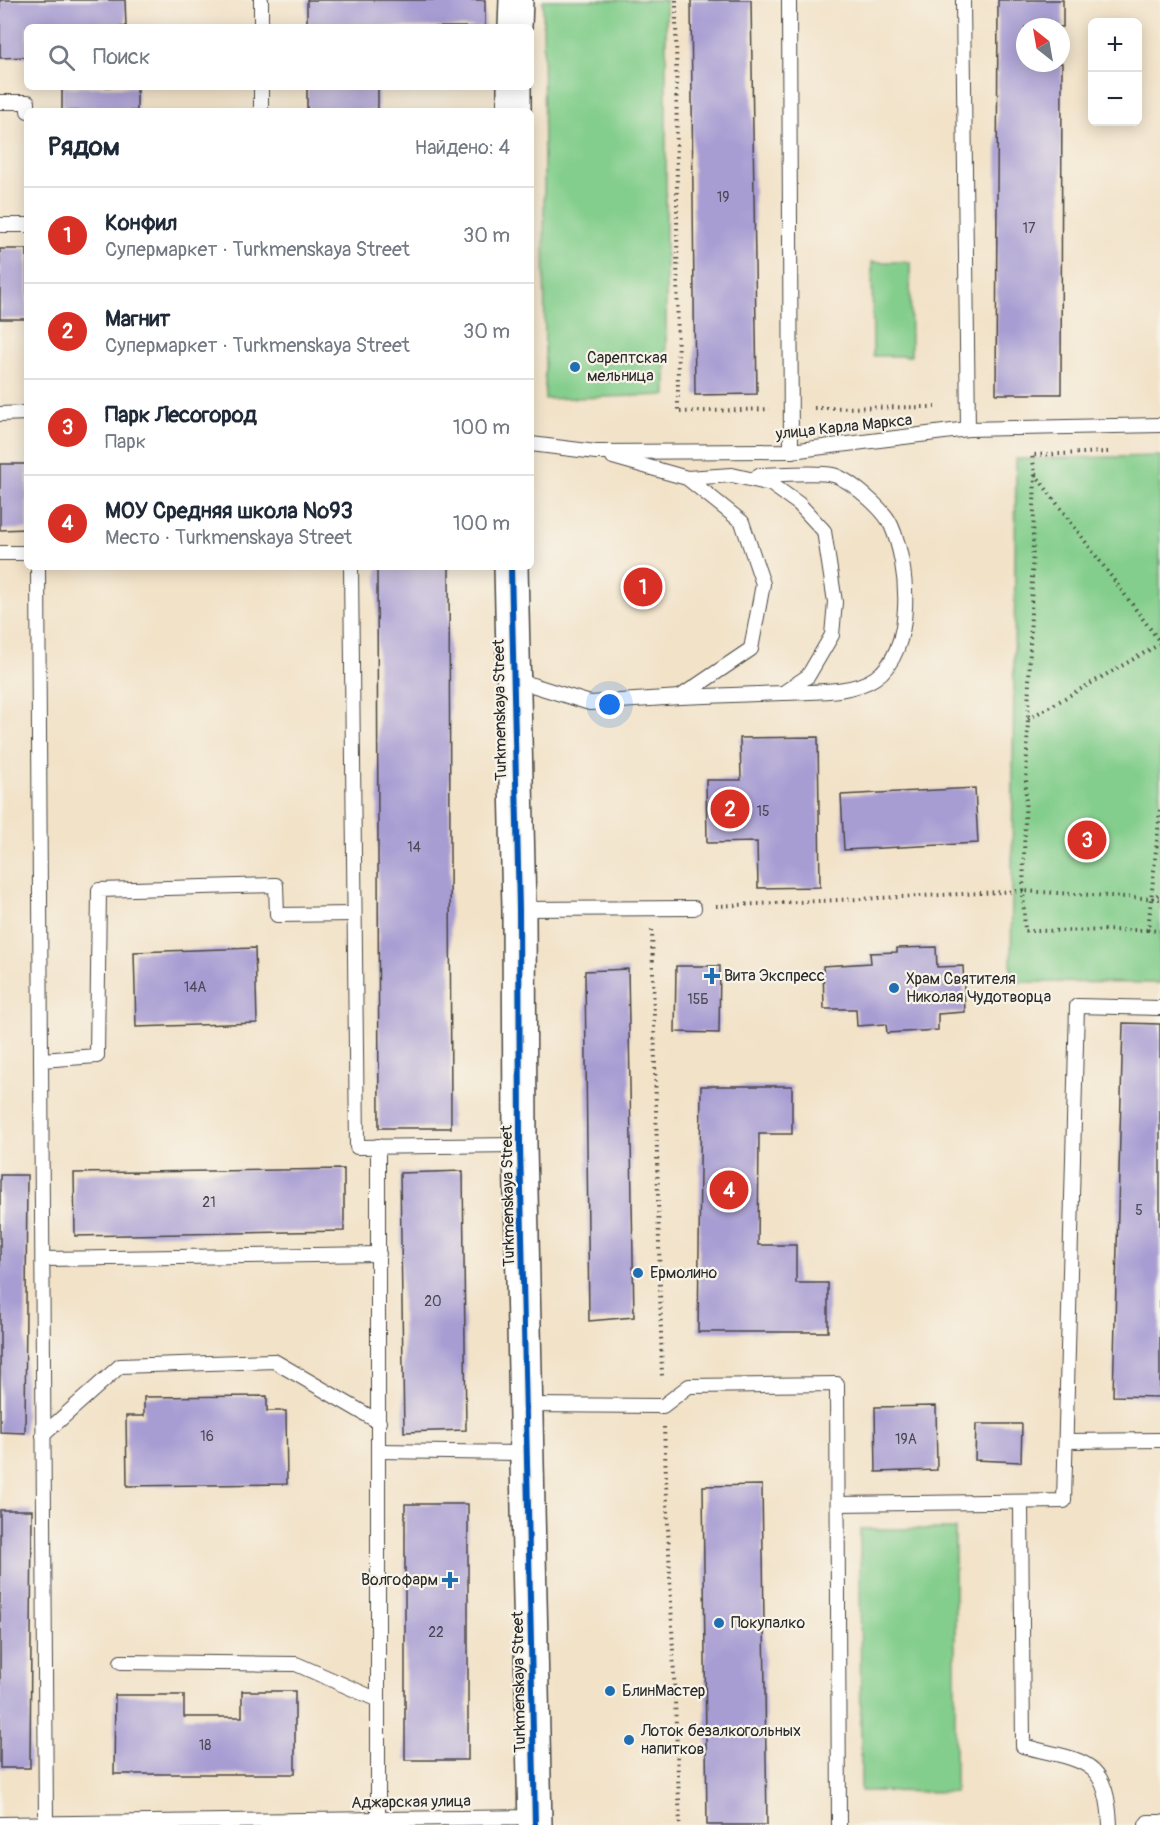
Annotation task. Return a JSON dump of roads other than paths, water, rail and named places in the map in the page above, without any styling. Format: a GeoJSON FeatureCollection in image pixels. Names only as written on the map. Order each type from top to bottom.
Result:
{"type":"FeatureCollection","features":[{"type":"Feature","properties":{"kind":"street"},"geometry":{"type":"LineString","coordinates":[[515,24],[516,0]]}},
{"type":"Feature","properties":{"kind":"street"},"geometry":{"type":"LineString","coordinates":[[514,90],[514,108]]}},
{"type":"Feature","properties":{"kind":"street","name":"Turkmenskaya Street"},"geometry":{"type":"LineString","coordinates":[[511,570],[519,909],[520,1145],[535,1821]]}},
{"type":"Feature","properties":{"kind":"lane"},"geometry":{"type":"LineString","coordinates":[[261,0],[261,24]]}},
{"type":"Feature","properties":{"kind":"lane"},"geometry":{"type":"LineString","coordinates":[[789,0],[791,451]]}},
{"type":"Feature","properties":{"kind":"lane"},"geometry":{"type":"LineString","coordinates":[[963,0],[968,429]]}},
{"type":"Feature","properties":{"kind":"lane"},"geometry":{"type":"LineString","coordinates":[[261,90],[261,108]]}},
{"type":"Feature","properties":{"kind":"lane"},"geometry":{"type":"LineString","coordinates":[[0,102],[28,102],[28,108]]}},
{"type":"Feature","properties":{"kind":"lane"},"geometry":{"type":"LineString","coordinates":[[0,225],[24,225]]}},
{"type":"Feature","properties":{"kind":"lane"},"geometry":{"type":"LineString","coordinates":[[0,414],[24,413]]}},
{"type":"Feature","properties":{"kind":"lane","name":"улица Карла Маркса"},"geometry":{"type":"LineString","coordinates":[[534,444],[596,452],[791,451],[968,429],[1160,425]]}},
{"type":"Feature","properties":{"kind":"lane"},"geometry":{"type":"LineString","coordinates":[[512,679],[590,703],[849,688],[875,678],[894,656],[904,629],[905,600],[898,545],[890,522],[872,501],[833,475],[732,475],[687,478],[596,452]]}},
{"type":"Feature","properties":{"kind":"lane"},"geometry":{"type":"LineString","coordinates":[[732,475],[771,484],[799,504],[824,531],[835,602],[832,635],[808,676],[783,693]]}},
{"type":"Feature","properties":{"kind":"lane"},"geometry":{"type":"LineString","coordinates":[[680,697],[751,648],[764,584],[742,522],[687,478]]}},
{"type":"Feature","properties":{"kind":"lane"},"geometry":{"type":"LineString","coordinates":[[0,553],[24,553]]}},
{"type":"Feature","properties":{"kind":"lane"},"geometry":{"type":"LineString","coordinates":[[38,570],[46,1823]]}},
{"type":"Feature","properties":{"kind":"lane"},"geometry":{"type":"LineString","coordinates":[[351,570],[357,1147],[520,1145]]}},
{"type":"Feature","properties":{"kind":"lane"},"geometry":{"type":"LineString","coordinates":[[41,1060],[97,1056],[99,890],[276,885],[277,915],[354,914]]}},
{"type":"Feature","properties":{"kind":"lane"},"geometry":{"type":"LineString","coordinates":[[519,909],[694,908]]}},
{"type":"Feature","properties":{"kind":"lane"},"geometry":{"type":"LineString","coordinates":[[838,1504],[1064,1501],[1077,1006],[1160,1008]]}},
{"type":"Feature","properties":{"kind":"lane"},"geometry":{"type":"LineString","coordinates":[[378,1146],[378,1822]]}},
{"type":"Feature","properties":{"kind":"lane"},"geometry":{"type":"LineString","coordinates":[[44,1259],[379,1254]]}},
{"type":"Feature","properties":{"kind":"lane"},"geometry":{"type":"LineString","coordinates":[[43,1435],[120,1366],[274,1361],[379,1422]]}},
{"type":"Feature","properties":{"kind":"lane"},"geometry":{"type":"LineString","coordinates":[[527,1405],[663,1406],[690,1386],[837,1384],[839,1825]]}},
{"type":"Feature","properties":{"kind":"lane"},"geometry":{"type":"LineString","coordinates":[[1066,1442],[1160,1440]]}},
{"type":"Feature","properties":{"kind":"lane"},"geometry":{"type":"LineString","coordinates":[[379,1451],[528,1453]]}},
{"type":"Feature","properties":{"kind":"lane"},"geometry":{"type":"LineString","coordinates":[[1021,1502],[1023,1746],[1085,1763],[1102,1778],[1109,1797],[1110,1825]]}},
{"type":"Feature","properties":{"kind":"lane"},"geometry":{"type":"LineString","coordinates":[[121,1662],[296,1664],[378,1700]]}},
{"type":"Feature","properties":{"kind":"lane","name":"Аджарская улица"},"geometry":{"type":"LineString","coordinates":[[0,1824],[535,1821]]}},
{"type":"Feature","properties":{"kind":"lane"},"geometry":{"type":"LineString","coordinates":[[1146,1825],[1148,1822],[1160,1822]]}},
{"type":"Feature","properties":{"kind":"place","name":"Сарептская мельница"},"geometry":{"type":"Point","coordinates":[575,367]}},
{"type":"Feature","properties":{"kind":"place","name":"Конфил"},"geometry":{"type":"Point","coordinates":[643,587]}},
{"type":"Feature","properties":{"kind":"place","name":"Магнит"},"geometry":{"type":"Point","coordinates":[730,809]}},
{"type":"Feature","properties":{"kind":"place","name":"Парк Лесогород"},"geometry":{"type":"Point","coordinates":[1087,840]}},
{"type":"Feature","properties":{"kind":"place","name":"Вита Экспресс"},"geometry":{"type":"Point","coordinates":[712,976]}},
{"type":"Feature","properties":{"kind":"place","name":"Храм Святителя Николая Чудотворца"},"geometry":{"type":"Point","coordinates":[894,988]}},
{"type":"Feature","properties":{"kind":"place","name":"МОУ Средняя школа №93"},"geometry":{"type":"Point","coordinates":[729,1190]}},
{"type":"Feature","properties":{"kind":"place","name":"Ермолино"},"geometry":{"type":"Point","coordinates":[638,1273]}},
{"type":"Feature","properties":{"kind":"place","name":"Волгофарм"},"geometry":{"type":"Point","coordinates":[450,1580]}},
{"type":"Feature","properties":{"kind":"place","name":"Покупалко"},"geometry":{"type":"Point","coordinates":[719,1623]}},
{"type":"Feature","properties":{"kind":"place","name":"БлинМастер"},"geometry":{"type":"Point","coordinates":[610,1691]}},
{"type":"Feature","properties":{"kind":"place","name":"Лоток безалкогольных напитков"},"geometry":{"type":"Point","coordinates":[629,1740]}}]}
